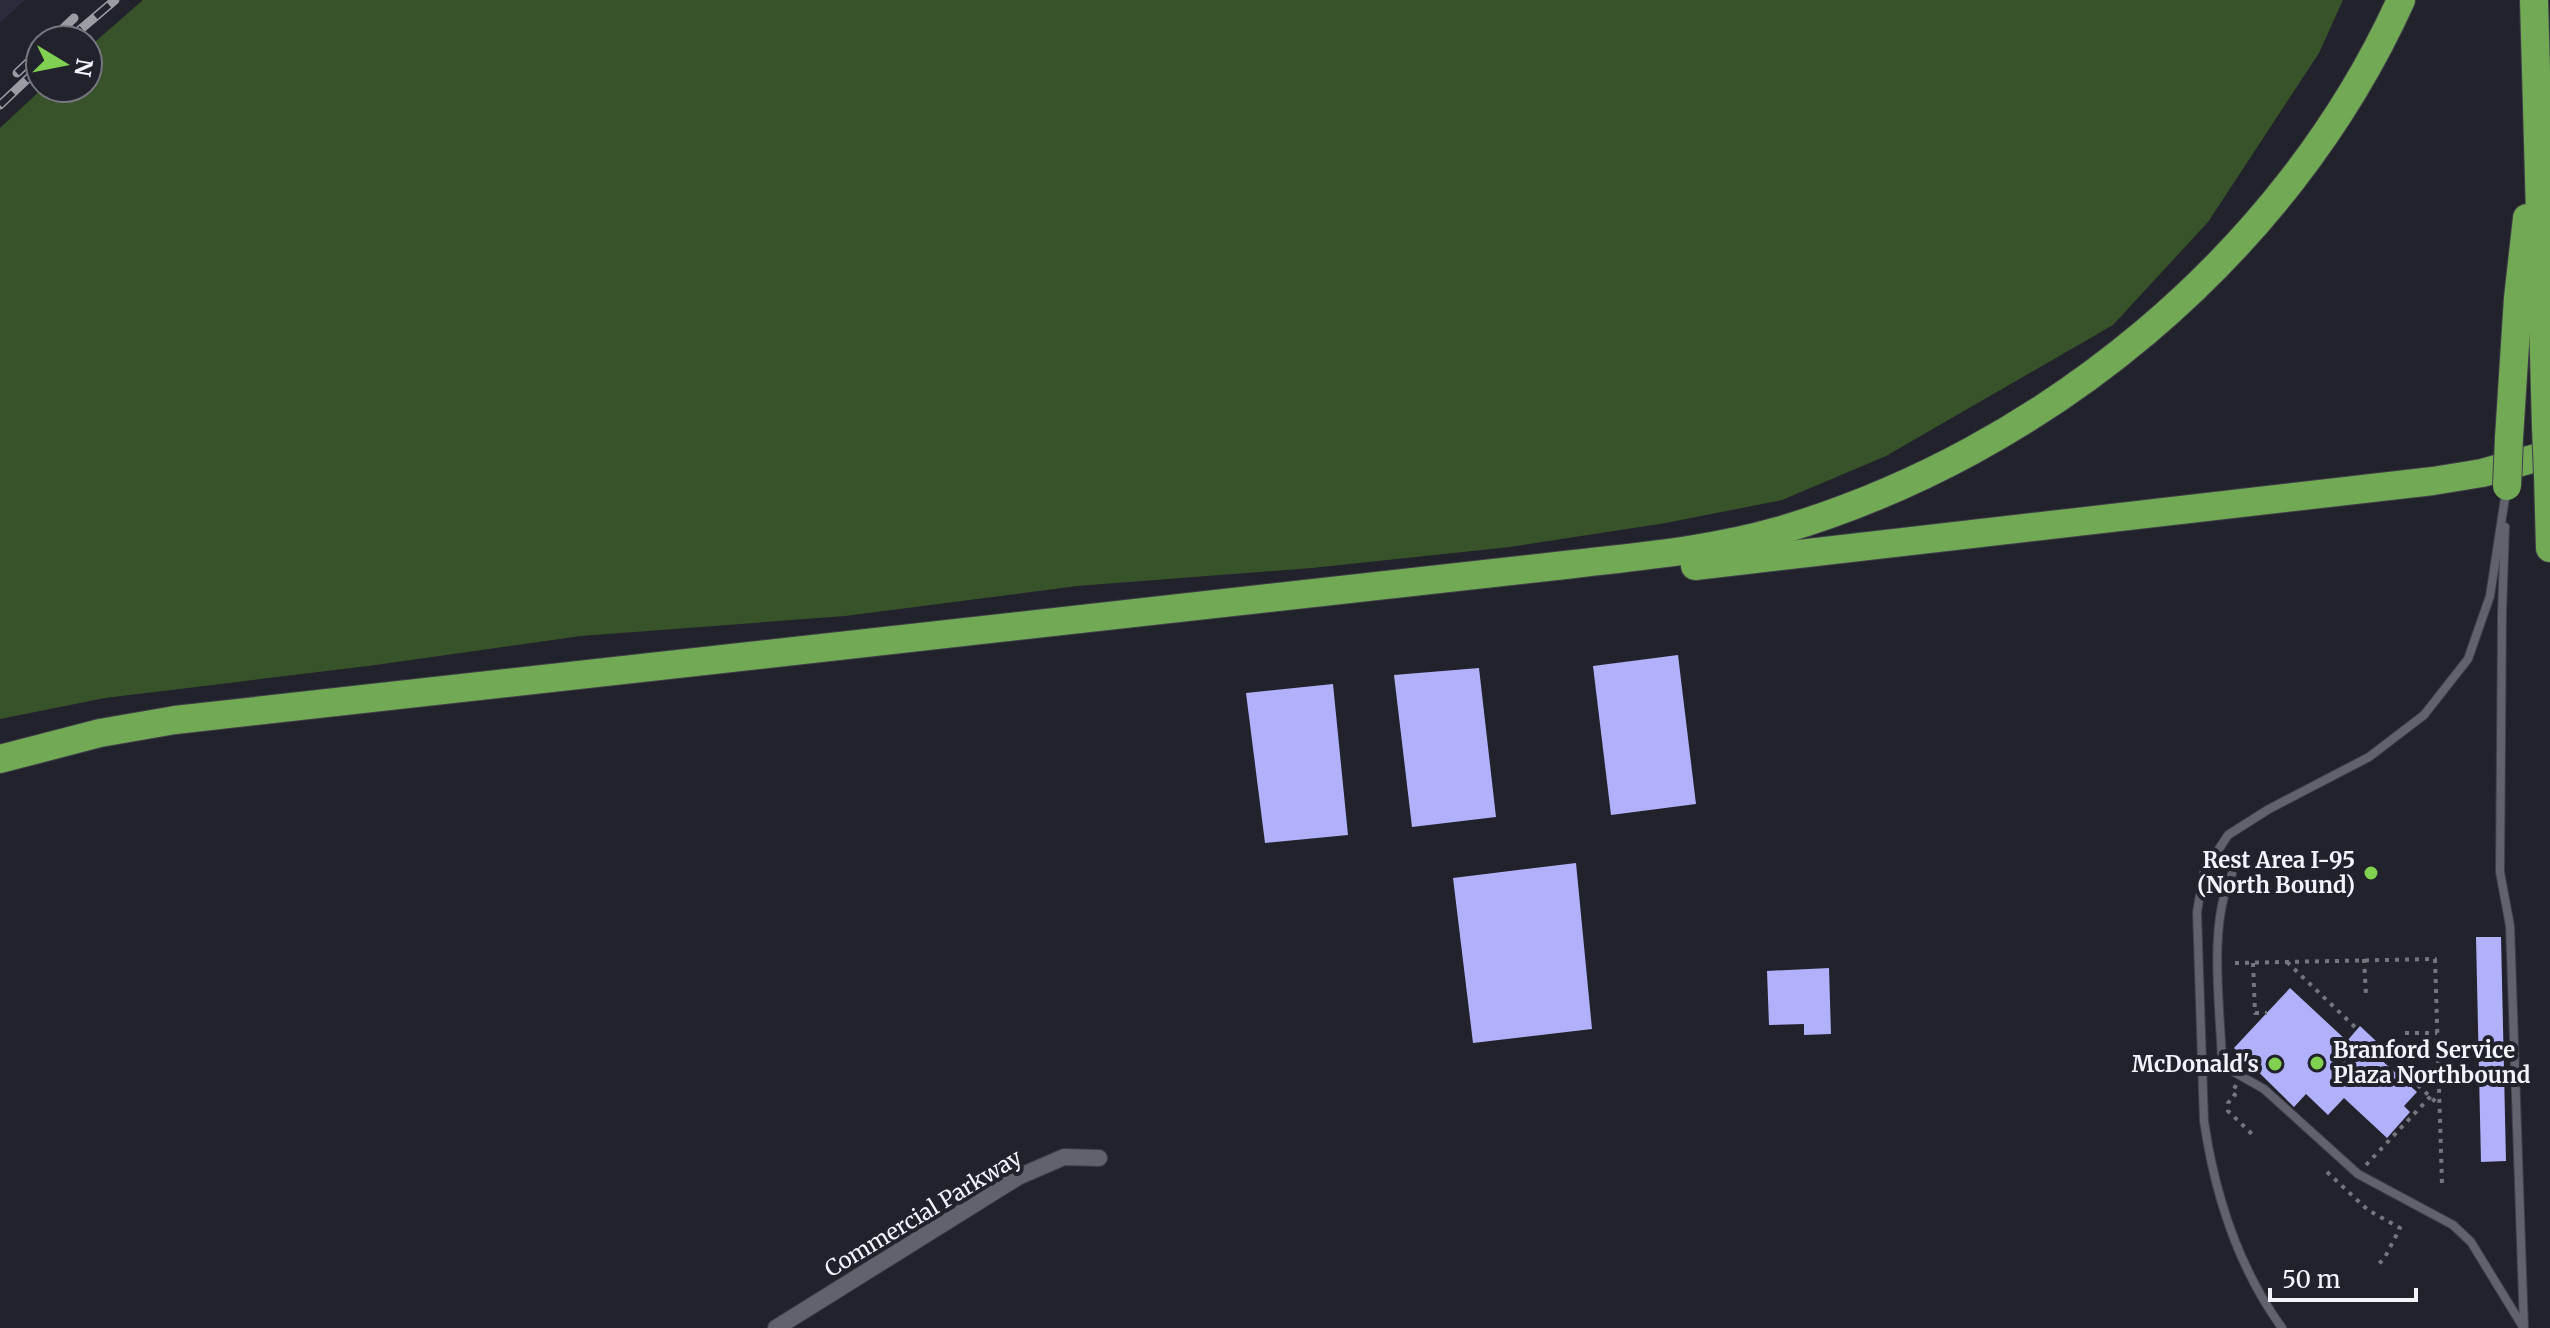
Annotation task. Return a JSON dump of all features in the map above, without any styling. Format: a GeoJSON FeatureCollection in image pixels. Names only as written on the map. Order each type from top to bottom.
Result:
{"type":"FeatureCollection","features":[{"type":"Feature","properties":{"kind":"highway"},"geometry":{"type":"LineString","coordinates":[[0,759],[100,733],[175,720],[1559,566],[1699,548],[1778,531],[1906,482],[1983,443],[2091,374],[2150,326],[2206,276],[2285,188],[2359,83],[2401,0]]}},
{"type":"Feature","properties":{"kind":"highway"},"geometry":{"type":"LineString","coordinates":[[2534,0],[2550,548]]}},
{"type":"Feature","properties":{"kind":"highway"},"geometry":{"type":"LineString","coordinates":[[2507,486],[2521,258],[2538,138]]}},
{"type":"Feature","properties":{"kind":"highway"},"geometry":{"type":"LineString","coordinates":[[0,776],[103,748],[201,733],[1454,595],[2404,485],[2482,473],[2548,452]]}},
{"type":"Feature","properties":{"kind":"street","name":"Commercial Parkway"},"geometry":{"type":"LineString","coordinates":[[776,1328],[1018,1177],[1064,1157],[1099,1158]]}},
{"type":"Feature","properties":{"kind":"lane"},"geometry":{"type":"LineString","coordinates":[[2282,1328],[2246,1269],[2222,1205],[2209,1154],[2204,1121],[2197,912],[2204,872],[2228,835],[2269,809],[2369,757],[2424,715],[2433,704],[2468,659],[2490,596],[2507,486]]}},
{"type":"Feature","properties":{"kind":"lane"},"geometry":{"type":"LineString","coordinates":[[2507,486],[2502,613],[2500,872],[2510,926],[2524,1328]]}},
{"type":"Feature","properties":{"kind":"lane"},"geometry":{"type":"LineString","coordinates":[[2232,874],[2221,902],[2218,930],[2222,1061],[2229,1071],[2264,1089],[2358,1174],[2453,1225],[2471,1242],[2524,1328]]}},
{"type":"Feature","properties":{"kind":"path"},"geometry":{"type":"LineString","coordinates":[[2364,959],[2366,995]]}},
{"type":"Feature","properties":{"kind":"path"},"geometry":{"type":"LineString","coordinates":[[2235,963],[2435,959],[2442,1184]]}},
{"type":"Feature","properties":{"kind":"path"},"geometry":{"type":"LineString","coordinates":[[2287,962],[2357,1029]]}},
{"type":"Feature","properties":{"kind":"path"},"geometry":{"type":"LineString","coordinates":[[2253,963],[2255,1013],[2267,1013]]}},
{"type":"Feature","properties":{"kind":"path"},"geometry":{"type":"LineString","coordinates":[[2405,1033],[2437,1033]]}},
{"type":"Feature","properties":{"kind":"path"},"geometry":{"type":"LineString","coordinates":[[2374,1044],[2440,1105]]}},
{"type":"Feature","properties":{"kind":"path"},"geometry":{"type":"LineString","coordinates":[[2239,1076],[2232,1093],[2235,1095],[2227,1107],[2252,1134]]}},
{"type":"Feature","properties":{"kind":"path"},"geometry":{"type":"LineString","coordinates":[[2346,1190],[2431,1096]]}},
{"type":"Feature","properties":{"kind":"path"},"geometry":{"type":"LineString","coordinates":[[2327,1172],[2375,1215],[2400,1228],[2384,1259],[2375,1267]]}},
{"type":"Feature","properties":{"kind":"shaded area"},"geometry":{"type":"Polygon","coordinates":[[[0,0],[25,0],[0,23],[0,0]]]}},
{"type":"Feature","properties":{"kind":"green space"},"geometry":{"type":"Polygon","coordinates":[[[143,0],[2343,0],[2319,53],[2208,222],[2113,325],[1886,456],[1782,500],[1666,523],[1510,547],[1312,568],[1077,586],[845,616],[581,636],[105,698],[0,719],[0,128],[26,104],[104,104],[104,34],[143,0]]]}},
{"type":"Feature","properties":{"kind":"building"},"geometry":{"type":"Polygon","coordinates":[[[1678,655],[1696,804],[1611,815],[1593,666],[1678,655]]]}},
{"type":"Feature","properties":{"kind":"building"},"geometry":{"type":"Polygon","coordinates":[[[1479,668],[1496,817],[1412,827],[1394,675],[1479,668]]]}},
{"type":"Feature","properties":{"kind":"building"},"geometry":{"type":"Polygon","coordinates":[[[1333,684],[1348,835],[1265,843],[1246,693],[1333,684]]]}},
{"type":"Feature","properties":{"kind":"building"},"geometry":{"type":"Polygon","coordinates":[[[1576,863],[1592,1029],[1473,1043],[1453,878],[1576,863]]]}},
{"type":"Feature","properties":{"kind":"building"},"geometry":{"type":"Polygon","coordinates":[[[2476,937],[2501,937],[2506,1161],[2481,1162],[2476,937]]]}},
{"type":"Feature","properties":{"kind":"building"},"geometry":{"type":"Polygon","coordinates":[[[1829,968],[1831,1034],[1804,1035],[1804,1024],[1769,1025],[1767,971],[1829,968]]]}},
{"type":"Feature","properties":{"kind":"building","name":"Branford Service Plaza Northbound"},"geometry":{"type":"Polygon","coordinates":[[[2290,988],[2347,1041],[2360,1026],[2376,1041],[2369,1049],[2417,1092],[2404,1106],[2410,1112],[2387,1138],[2344,1098],[2328,1115],[2306,1094],[2294,1107],[2234,1048],[2290,988]]]}},
{"type":"Feature","properties":{"kind":"railway"},"geometry":{"type":"LineString","coordinates":[[87,24],[115,0]]}},
{"type":"Feature","properties":{"kind":"railway"},"geometry":{"type":"LineString","coordinates":[[68,24],[74,18]]}},
{"type":"Feature","properties":{"kind":"railway"},"geometry":{"type":"LineString","coordinates":[[17,73],[24,66]]}},
{"type":"Feature","properties":{"kind":"railway"},"geometry":{"type":"LineString","coordinates":[[0,105],[24,82]]}},
{"type":"Feature","properties":{"kind":"place","name":"Rest Area I-95 (North Bound)"},"geometry":{"type":"Point","coordinates":[2371,873]}},
{"type":"Feature","properties":{"kind":"place","name":"Branford Service Plaza Northbound"},"geometry":{"type":"Point","coordinates":[2317,1063]}},
{"type":"Feature","properties":{"kind":"place","name":"McDonald's"},"geometry":{"type":"Point","coordinates":[2275,1064]}}]}
